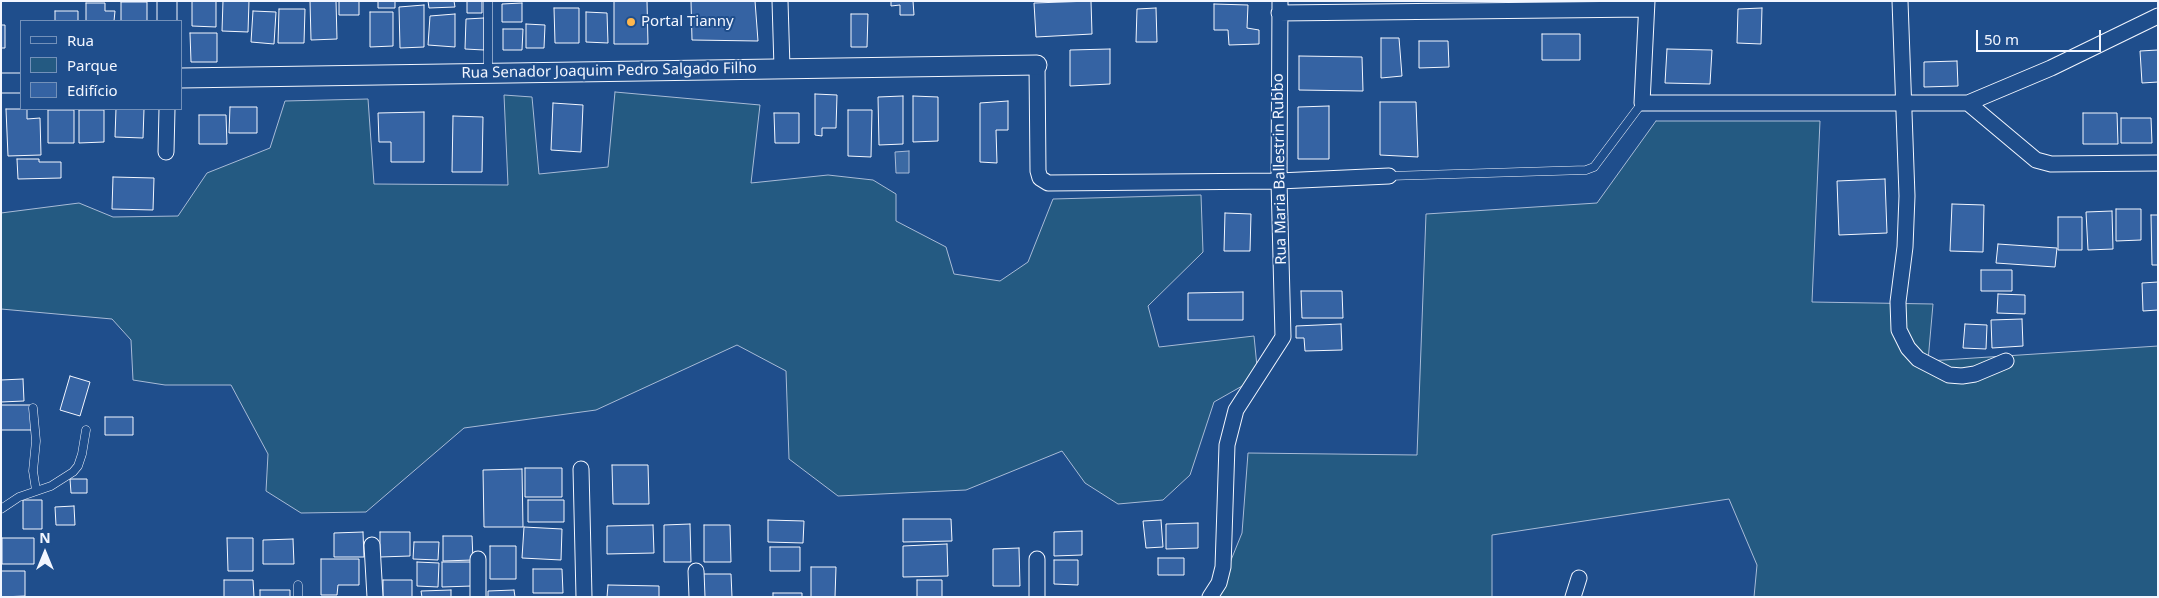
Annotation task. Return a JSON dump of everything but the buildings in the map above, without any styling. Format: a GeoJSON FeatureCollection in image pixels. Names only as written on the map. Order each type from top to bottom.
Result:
{"type":"FeatureCollection","features":[{"type":"Feature","properties":{"kind":"street"},"geometry":{"type":"LineString","coordinates":[[167,1],[167,20]]}},
{"type":"Feature","properties":{"kind":"street"},"geometry":{"type":"LineString","coordinates":[[780,1],[782,68]]}},
{"type":"Feature","properties":{"kind":"street"},"geometry":{"type":"LineString","coordinates":[[1900,1],[1902,103],[1907,161],[1907,196],[1905,247],[1898,302],[1899,330],[1908,348],[1918,359],[1949,375],[1975,374],[2006,360]]}},
{"type":"Feature","properties":{"kind":"street"},"geometry":{"type":"LineString","coordinates":[[1280,7],[1647,5],[1642,103],[1968,103],[2051,68],[2158,16]]}},
{"type":"Feature","properties":{"kind":"street","name":"Rua Maria Ballestrin Rubbo"},"geometry":{"type":"LineString","coordinates":[[1210,597],[1219,584],[1223,568],[1227,445],[1236,410],[1283,337],[1279,181],[1280,7]]}},
{"type":"Feature","properties":{"kind":"street"},"geometry":{"type":"LineString","coordinates":[[1037,65],[1038,171],[1040,178],[1048,183],[1279,181],[1389,176]]}},
{"type":"Feature","properties":{"kind":"street","name":"Rua Senador Joaquim Pedro Salgado Filho"},"geometry":{"type":"LineString","coordinates":[[182,78],[1037,65]]}},
{"type":"Feature","properties":{"kind":"street"},"geometry":{"type":"LineString","coordinates":[[1,83],[20,83]]}},
{"type":"Feature","properties":{"kind":"street"},"geometry":{"type":"LineString","coordinates":[[1968,103],[2036,160],[2051,164],[2158,163]]}},
{"type":"Feature","properties":{"kind":"street"},"geometry":{"type":"LineString","coordinates":[[166,152],[167,110]]}},
{"type":"Feature","properties":{"kind":"street"},"geometry":{"type":"LineString","coordinates":[[581,469],[584,597]]}},
{"type":"Feature","properties":{"kind":"street"},"geometry":{"type":"LineString","coordinates":[[372,545],[375,597]]}},
{"type":"Feature","properties":{"kind":"street"},"geometry":{"type":"LineString","coordinates":[[478,559],[478,597]]}},
{"type":"Feature","properties":{"kind":"street"},"geometry":{"type":"LineString","coordinates":[[1037,560],[1037,597]]}},
{"type":"Feature","properties":{"kind":"street"},"geometry":{"type":"LineString","coordinates":[[696,571],[697,597]]}},
{"type":"Feature","properties":{"kind":"street"},"geometry":{"type":"LineString","coordinates":[[1572,597],[1579,578]]}},
{"type":"Feature","properties":{"kind":"lane"},"geometry":{"type":"LineString","coordinates":[[488,1],[488,74]]}},
{"type":"Feature","properties":{"kind":"lane"},"geometry":{"type":"LineString","coordinates":[[1389,176],[1586,170],[1594,167],[1600,161],[1642,103]]}},
{"type":"Feature","properties":{"kind":"lane"},"geometry":{"type":"LineString","coordinates":[[33,408],[36,441],[33,471],[36,490]]}},
{"type":"Feature","properties":{"kind":"lane"},"geometry":{"type":"LineString","coordinates":[[1,509],[18,497],[51,486],[73,472],[78,466],[82,454],[86,430]]}},
{"type":"Feature","properties":{"kind":"lane"},"geometry":{"type":"LineString","coordinates":[[298,585],[298,597]]}},
{"type":"Feature","properties":{"kind":"green space"},"geometry":{"type":"Polygon","coordinates":[[[615,92],[760,105],[751,183],[828,175],[873,180],[896,194],[896,221],[946,247],[954,274],[1000,281],[1028,262],[1053,199],[1201,195],[1203,252],[1148,306],[1159,347],[1254,336],[1258,377],[1214,402],[1190,475],[1163,500],[1118,504],[1085,483],[1062,451],[966,490],[838,496],[789,459],[786,371],[737,345],[596,410],[464,428],[366,512],[301,513],[266,491],[268,454],[231,385],[165,385],[133,380],[131,340],[112,319],[1,309],[1,213],[79,203],[113,217],[178,216],[207,173],[270,148],[285,101],[368,99],[374,184],[508,185],[504,95],[532,97],[539,174],[608,167],[615,92]]]}},
{"type":"Feature","properties":{"kind":"green space"},"geometry":{"type":"Polygon","coordinates":[[[1656,121],[1820,121],[1812,302],[1933,304],[1928,361],[2158,346],[2158,597],[1754,597],[1757,565],[1729,499],[1492,535],[1492,597],[1216,597],[1242,533],[1248,453],[1417,455],[1426,214],[1597,203],[1656,121]]]}},
{"type":"Feature","properties":{"kind":"shaded area"},"geometry":{"type":"Polygon","coordinates":[[[909,151],[909,173],[896,173],[895,152],[909,151]]]}},
{"type":"Feature","properties":{"kind":"place","name":"Portal Tianny"},"geometry":{"type":"Point","coordinates":[631,22]}}]}
